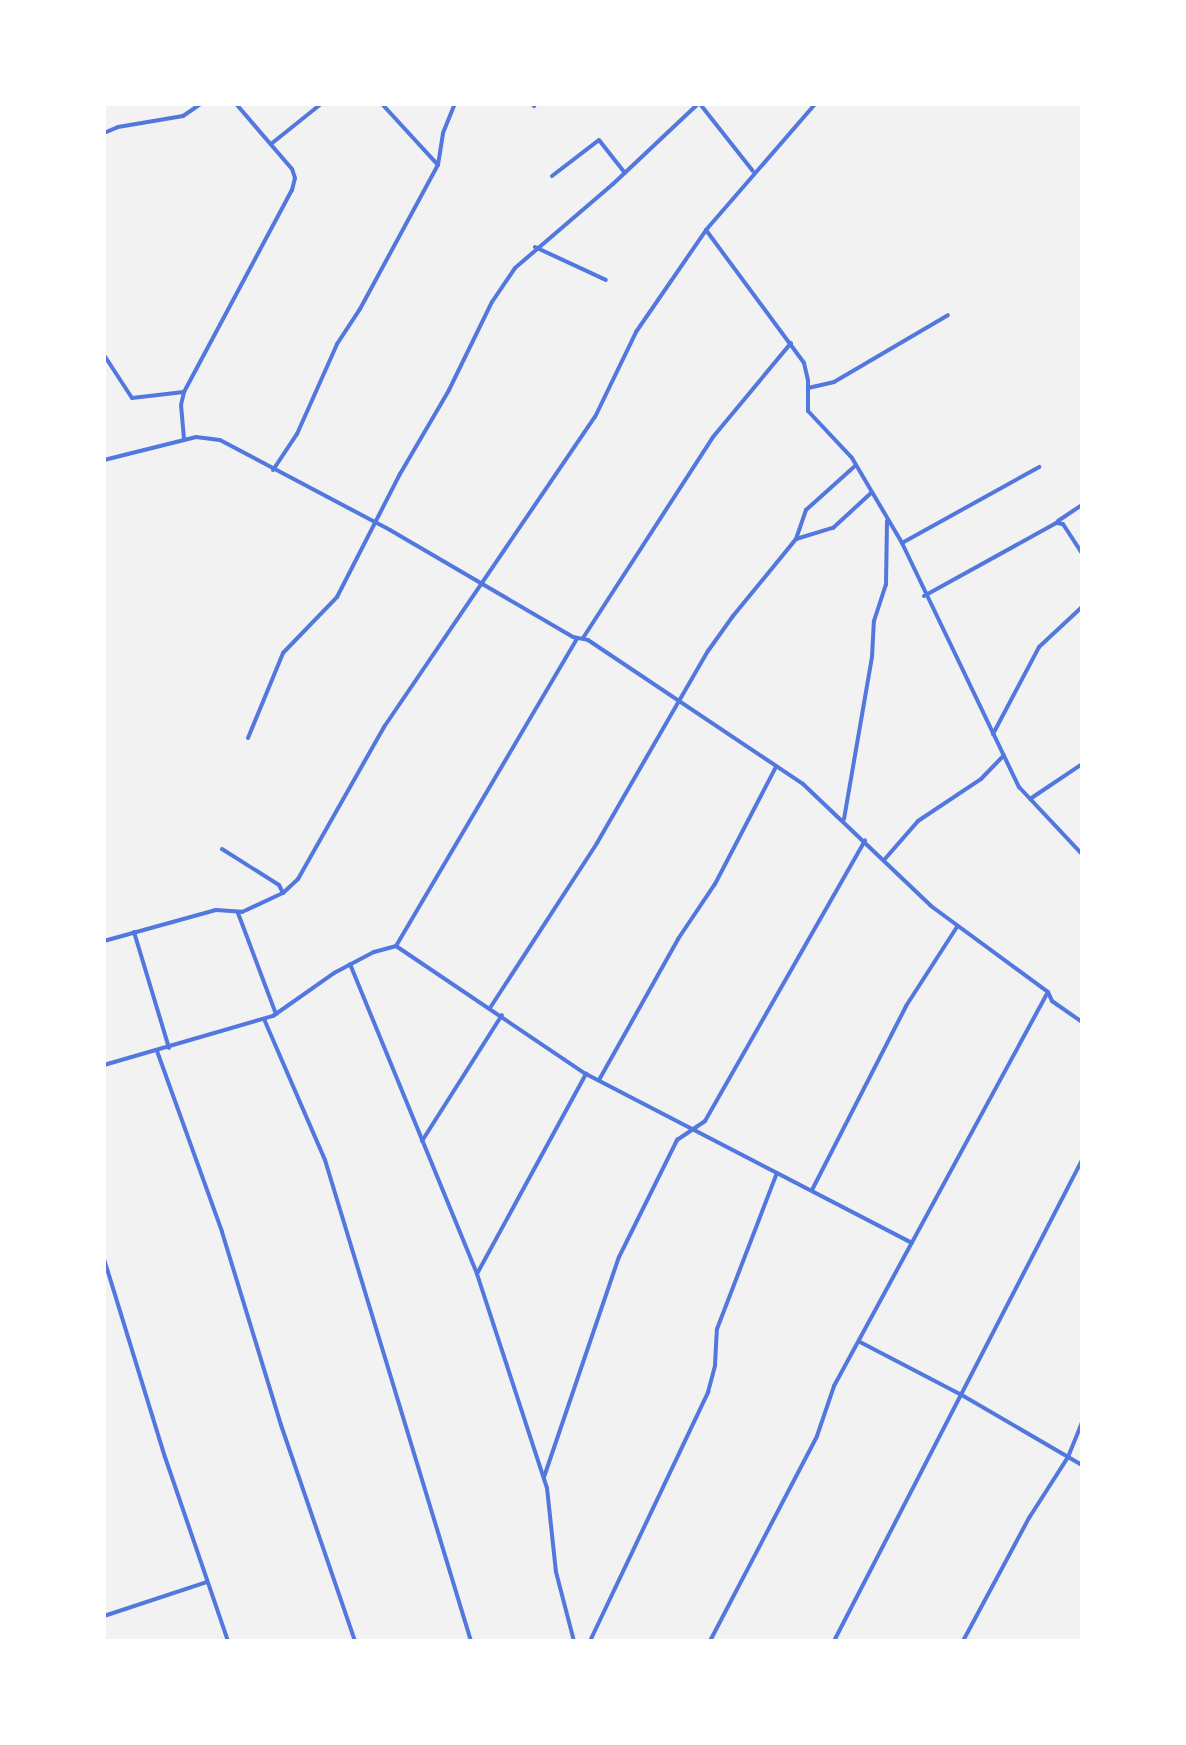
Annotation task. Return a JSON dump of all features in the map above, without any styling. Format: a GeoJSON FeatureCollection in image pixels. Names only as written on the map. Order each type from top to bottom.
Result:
{"type":"FeatureCollection","features":[{"type":"Feature","properties":{"kind":"street"},"geometry":{"type":"LineString","coordinates":[[104,133],[124,125],[183,116],[201,104]]}},
{"type":"Feature","properties":{"kind":"street"},"geometry":{"type":"LineString","coordinates":[[184,439],[181,405],[184,392],[292,190],[294,175],[236,104]]}},
{"type":"Feature","properties":{"kind":"street"},"geometry":{"type":"LineString","coordinates":[[271,144],[321,104]]}},
{"type":"Feature","properties":{"kind":"street"},"geometry":{"type":"LineString","coordinates":[[382,104],[438,165]]}},
{"type":"Feature","properties":{"kind":"street"},"geometry":{"type":"LineString","coordinates":[[273,470],[297,434],[337,344],[360,309],[438,165],[443,133],[455,104]]}},
{"type":"Feature","properties":{"kind":"street"},"geometry":{"type":"LineString","coordinates":[[248,738],[287,647],[337,597],[492,302],[515,268],[699,104],[753,172]]}},
{"type":"Feature","properties":{"kind":"street"},"geometry":{"type":"LineString","coordinates":[[104,941],[216,910],[238,913],[283,893],[298,879],[377,739],[595,417],[636,332],[706,230],[753,172],[815,104]]}},
{"type":"Feature","properties":{"kind":"street"},"geometry":{"type":"LineString","coordinates":[[552,176],[599,140],[625,173]]}},
{"type":"Feature","properties":{"kind":"street"},"geometry":{"type":"LineString","coordinates":[[706,230],[791,343],[806,368],[808,411],[856,465],[902,543],[924,596],[993,734],[1030,799],[1082,854]]}},
{"type":"Feature","properties":{"kind":"street"},"geometry":{"type":"LineString","coordinates":[[535,247],[606,280]]}},
{"type":"Feature","properties":{"kind":"street"},"geometry":{"type":"LineString","coordinates":[[808,388],[834,382],[948,315]]}},
{"type":"Feature","properties":{"kind":"street"},"geometry":{"type":"LineString","coordinates":[[104,1065],[264,1019],[350,964],[396,946],[580,639],[713,437],[791,343]]}},
{"type":"Feature","properties":{"kind":"street"},"geometry":{"type":"LineString","coordinates":[[104,355],[132,398],[184,392]]}},
{"type":"Feature","properties":{"kind":"street"},"geometry":{"type":"LineString","coordinates":[[104,460],[184,439],[211,437],[377,523],[580,639],[803,784],[957,927],[1048,992],[1052,1001],[1082,1022]]}},
{"type":"Feature","properties":{"kind":"street"},"geometry":{"type":"LineString","coordinates":[[490,1008],[597,843],[678,701],[733,616],[796,539],[806,510],[856,465]]}},
{"type":"Feature","properties":{"kind":"street"},"geometry":{"type":"LineString","coordinates":[[902,543],[1039,467]]}},
{"type":"Feature","properties":{"kind":"street"},"geometry":{"type":"LineString","coordinates":[[796,539],[833,528],[871,493]]}},
{"type":"Feature","properties":{"kind":"street"},"geometry":{"type":"LineString","coordinates":[[924,596],[1056,523],[1082,505]]}},
{"type":"Feature","properties":{"kind":"street"},"geometry":{"type":"LineString","coordinates":[[844,821],[872,657],[874,621],[886,585],[887,519]]}},
{"type":"Feature","properties":{"kind":"street"},"geometry":{"type":"LineString","coordinates":[[1056,523],[1063,524],[1082,553]]}},
{"type":"Feature","properties":{"kind":"street"},"geometry":{"type":"LineString","coordinates":[[993,734],[1039,647],[1082,607]]}},
{"type":"Feature","properties":{"kind":"street"},"geometry":{"type":"LineString","coordinates":[[884,860],[918,821],[981,779],[1004,755]]}},
{"type":"Feature","properties":{"kind":"street"},"geometry":{"type":"LineString","coordinates":[[1030,799],[1082,764]]}},
{"type":"Feature","properties":{"kind":"street"},"geometry":{"type":"LineString","coordinates":[[599,1080],[678,939],[715,884],[776,767]]}},
{"type":"Feature","properties":{"kind":"street"},"geometry":{"type":"LineString","coordinates":[[544,1477],[619,1257],[677,1140],[705,1121],[865,840]]}},
{"type":"Feature","properties":{"kind":"street"},"geometry":{"type":"LineString","coordinates":[[222,849],[279,885],[283,893]]}},
{"type":"Feature","properties":{"kind":"street"},"geometry":{"type":"LineString","coordinates":[[238,913],[276,1014]]}},
{"type":"Feature","properties":{"kind":"street"},"geometry":{"type":"LineString","coordinates":[[812,1190],[899,1018],[957,927]]}},
{"type":"Feature","properties":{"kind":"street"},"geometry":{"type":"LineString","coordinates":[[134,932],[169,1048]]}},
{"type":"Feature","properties":{"kind":"street"},"geometry":{"type":"LineString","coordinates":[[396,946],[586,1074],[912,1243]]}},
{"type":"Feature","properties":{"kind":"street"},"geometry":{"type":"LineString","coordinates":[[350,964],[477,1274],[544,1477],[557,1580],[574,1641]]}},
{"type":"Feature","properties":{"kind":"street"},"geometry":{"type":"LineString","coordinates":[[710,1641],[817,1436],[834,1386],[1048,992]]}},
{"type":"Feature","properties":{"kind":"street"},"geometry":{"type":"LineString","coordinates":[[422,1141],[502,1015]]}},
{"type":"Feature","properties":{"kind":"street"},"geometry":{"type":"LineString","coordinates":[[264,1019],[325,1160],[471,1641]]}},
{"type":"Feature","properties":{"kind":"street"},"geometry":{"type":"LineString","coordinates":[[157,1051],[222,1232],[281,1425],[355,1641]]}},
{"type":"Feature","properties":{"kind":"street"},"geometry":{"type":"LineString","coordinates":[[477,1274],[586,1074]]}},
{"type":"Feature","properties":{"kind":"street"},"geometry":{"type":"LineString","coordinates":[[834,1641],[1082,1160]]}},
{"type":"Feature","properties":{"kind":"street"},"geometry":{"type":"LineString","coordinates":[[590,1641],[708,1392],[715,1365],[717,1329],[777,1173]]}},
{"type":"Feature","properties":{"kind":"street"},"geometry":{"type":"LineString","coordinates":[[104,1259],[228,1641]]}},
{"type":"Feature","properties":{"kind":"street"},"geometry":{"type":"LineString","coordinates":[[860,1342],[960,1394],[1082,1465]]}},
{"type":"Feature","properties":{"kind":"street"},"geometry":{"type":"LineString","coordinates":[[963,1641],[1029,1518],[1068,1457],[1082,1423]]}},
{"type":"Feature","properties":{"kind":"street"},"geometry":{"type":"LineString","coordinates":[[104,1616],[207,1582]]}}]}
